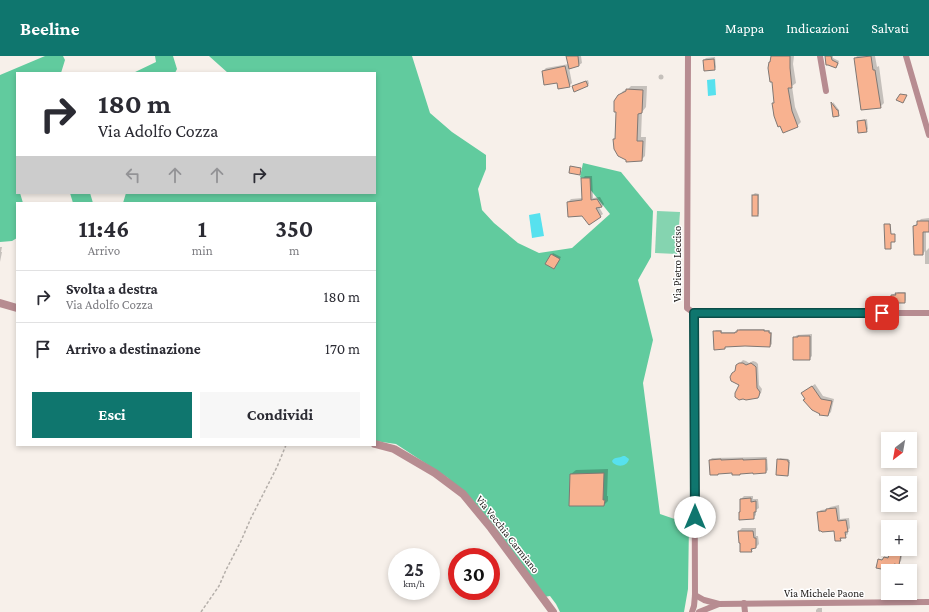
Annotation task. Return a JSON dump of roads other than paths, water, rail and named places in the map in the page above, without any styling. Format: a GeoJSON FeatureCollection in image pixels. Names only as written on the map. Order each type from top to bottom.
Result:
{"type":"FeatureCollection","features":[{"type":"Feature","properties":{"kind":"street","name":"Via Pietro Lecciso"},"geometry":{"type":"LineString","coordinates":[[688,56],[687,308],[694,313],[695,595],[692,612]]}},
{"type":"Feature","properties":{"kind":"street"},"geometry":{"type":"LineString","coordinates":[[820,56],[826,91]]}},
{"type":"Feature","properties":{"kind":"street"},"geometry":{"type":"LineString","coordinates":[[906,56],[929,135]]}},
{"type":"Feature","properties":{"kind":"street"},"geometry":{"type":"LineString","coordinates":[[0,303],[16,308]]}},
{"type":"Feature","properties":{"kind":"street"},"geometry":{"type":"LineString","coordinates":[[694,313],[929,313]]}},
{"type":"Feature","properties":{"kind":"street","name":"Via Vecchia Carmiano"},"geometry":{"type":"LineString","coordinates":[[376,444],[394,449],[435,473],[463,494],[492,528],[553,612]]}},
{"type":"Feature","properties":{"kind":"street","name":"Via Michele Paone"},"geometry":{"type":"LineString","coordinates":[[695,595],[704,600],[719,604],[929,602]]}},
{"type":"Feature","properties":{"kind":"street"},"geometry":{"type":"LineString","coordinates":[[744,603],[745,612]]}},
{"type":"Feature","properties":{"kind":"street","name":"Via Michele Paone"},"geometry":{"type":"LineString","coordinates":[[699,612],[719,604]]}},
{"type":"Feature","properties":{"kind":"water"},"geometry":{"type":"Polygon","coordinates":[[[715,79],[716,95],[708,96],[707,80],[715,79]]]}},
{"type":"Feature","properties":{"kind":"water"},"geometry":{"type":"Polygon","coordinates":[[[540,213],[544,236],[532,238],[529,215],[540,213]]]}},
{"type":"Feature","properties":{"kind":"water"},"geometry":{"type":"Polygon","coordinates":[[[623,456],[629,459],[626,464],[620,466],[613,463],[612,461],[614,459],[623,456]]]}}]}
